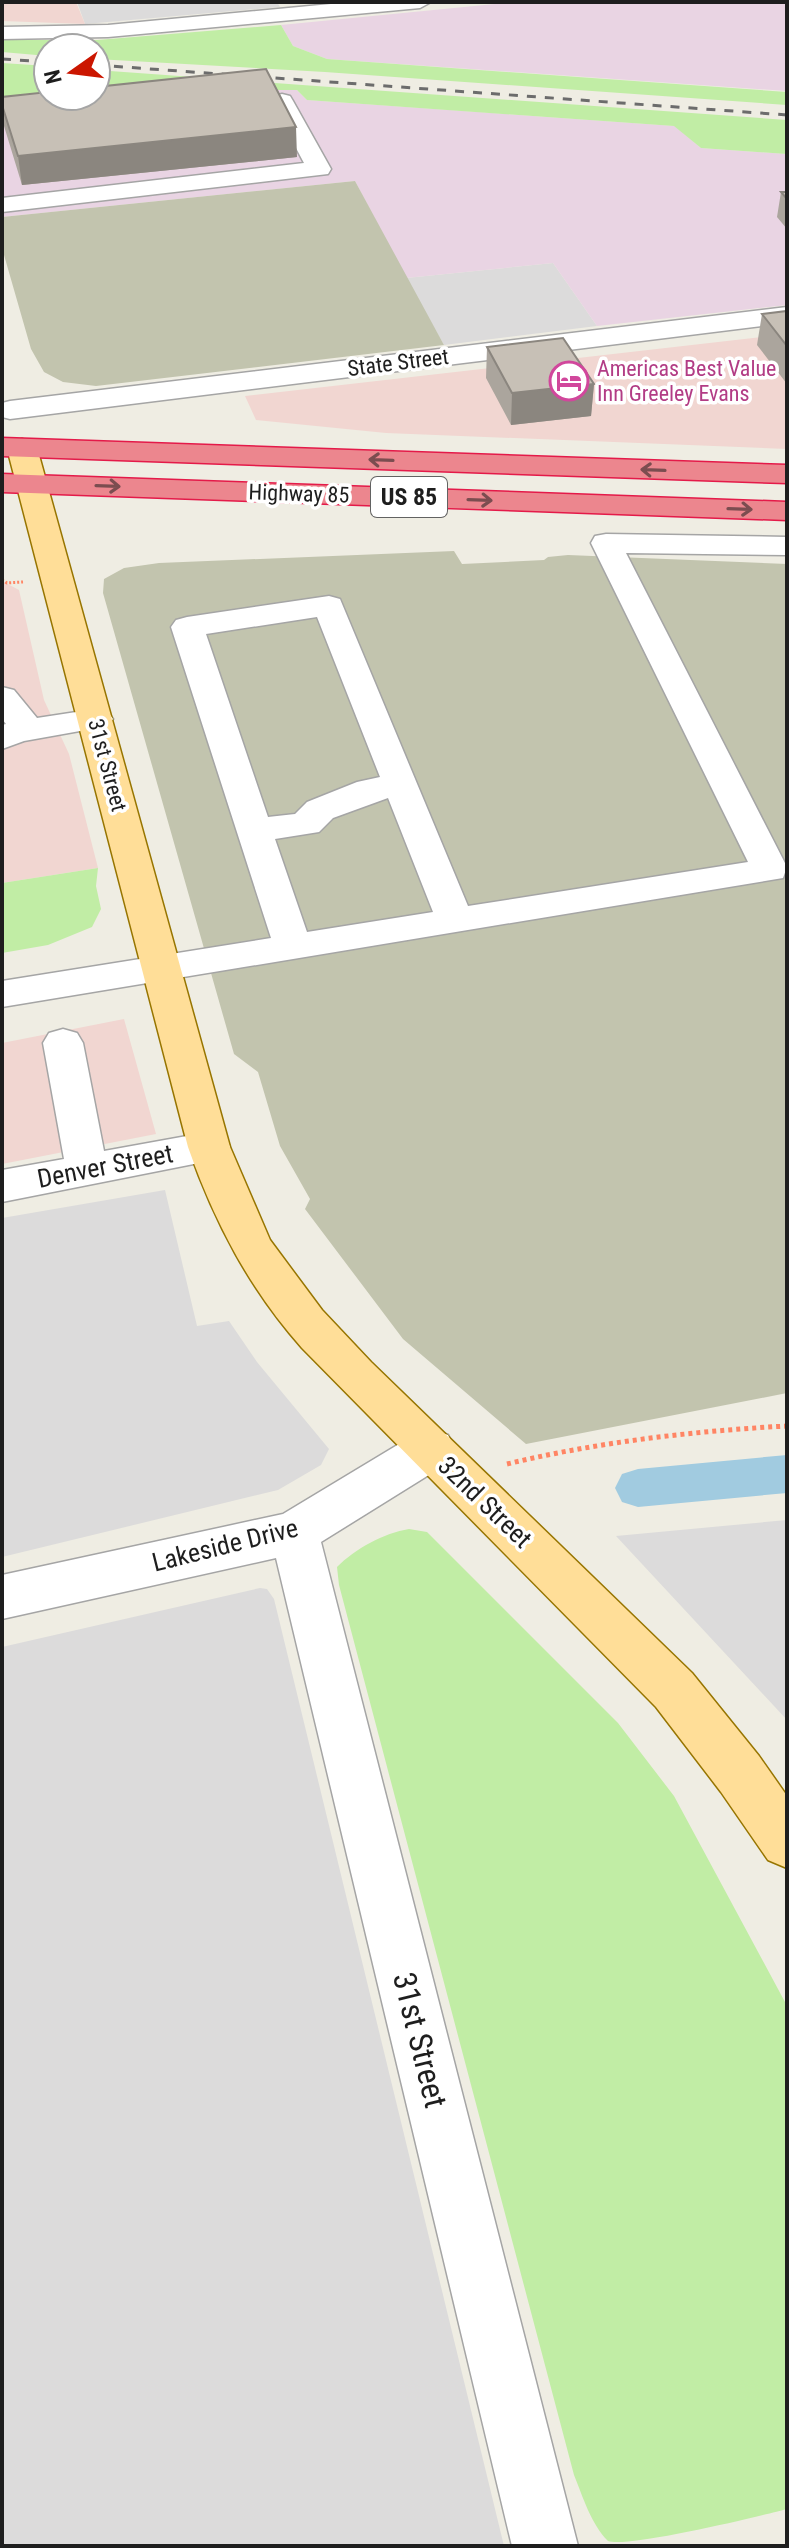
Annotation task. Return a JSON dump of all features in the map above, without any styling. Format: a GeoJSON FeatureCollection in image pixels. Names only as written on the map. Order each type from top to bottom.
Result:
{"type":"FeatureCollection","features":[{"type":"Feature","properties":{"kind":"highway","name":"Highway 85"},"geometry":{"type":"LineString","coordinates":[[12,448],[787,474]]}},
{"type":"Feature","properties":{"kind":"highway","name":"Highway 85"},"geometry":{"type":"LineString","coordinates":[[16,483],[787,511]]}},
{"type":"Feature","properties":{"kind":"main road","name":"31st Street"},"geometry":{"type":"LineString","coordinates":[[12,448],[16,483],[96,719],[209,1147]]}},
{"type":"Feature","properties":{"kind":"main road","name":"32nd Street"},"geometry":{"type":"LineString","coordinates":[[209,1147],[231,1206],[262,1265],[305,1323],[674,1690],[740,1774],[787,1842]]}},
{"type":"Feature","properties":{"kind":"street"},"geometry":{"type":"LineString","coordinates":[[2,33],[70,34],[301,7],[420,2]]}},
{"type":"Feature","properties":{"kind":"street"},"geometry":{"type":"LineString","coordinates":[[2,205],[319,169],[282,101]]}},
{"type":"Feature","properties":{"kind":"street","name":"State Street"},"geometry":{"type":"LineString","coordinates":[[6,397],[787,315]]}},
{"type":"Feature","properties":{"kind":"street","name":"31st Street"},"geometry":{"type":"LineString","coordinates":[[6,397],[12,448]]}},
{"type":"Feature","properties":{"kind":"street"},"geometry":{"type":"LineString","coordinates":[[2,994],[770,870],[606,543],[787,546]]}},
{"type":"Feature","properties":{"kind":"street"},"geometry":{"type":"LineString","coordinates":[[293,947],[187,627],[329,606],[394,787],[455,921]]}},
{"type":"Feature","properties":{"kind":"street"},"geometry":{"type":"LineString","coordinates":[[2,697],[15,734],[96,719]]}},
{"type":"Feature","properties":{"kind":"street"},"geometry":{"type":"LineString","coordinates":[[254,830],[306,824],[334,826],[366,816],[388,804],[394,787]]}},
{"type":"Feature","properties":{"kind":"street"},"geometry":{"type":"LineString","coordinates":[[63,1043],[87,1170]]}},
{"type":"Feature","properties":{"kind":"street","name":"Denver Street"},"geometry":{"type":"LineString","coordinates":[[2,1186],[209,1147]]}},
{"type":"Feature","properties":{"kind":"street","name":"Lakeside Drive"},"geometry":{"type":"LineString","coordinates":[[2,1597],[294,1533],[431,1449]]}},
{"type":"Feature","properties":{"kind":"street","name":"31st Street"},"geometry":{"type":"LineString","coordinates":[[294,1533],[545,2546]]}},
{"type":"Feature","properties":{"kind":"path"},"geometry":{"type":"LineString","coordinates":[[466,1483],[517,1459],[556,1452],[736,1429],[787,1426]]}},
{"type":"Feature","properties":{"kind":"shaded area"},"geometry":{"type":"Polygon","coordinates":[[[2,2],[76,2],[85,24],[2,21],[2,2]]]}},
{"type":"Feature","properties":{"kind":"shaded area"},"geometry":{"type":"Polygon","coordinates":[[[77,2],[277,2],[280,7],[85,24],[77,2]]]}},
{"type":"Feature","properties":{"kind":"shaded area"},"geometry":{"type":"Polygon","coordinates":[[[514,2],[787,2],[787,91],[327,59],[293,46],[281,25],[514,2]]]}},
{"type":"Feature","properties":{"kind":"shaded area"},"geometry":{"type":"Polygon","coordinates":[[[248,90],[297,90],[307,100],[675,126],[701,148],[787,154],[787,305],[597,326],[553,263],[406,278],[355,181],[2,217],[2,110],[32,108],[32,112],[112,112],[112,101],[248,90]]]}},
{"type":"Feature","properties":{"kind":"shaded area"},"geometry":{"type":"Polygon","coordinates":[[[355,181],[444,345],[96,386],[63,382],[44,372],[31,349],[2,248],[2,217],[355,181]]]}},
{"type":"Feature","properties":{"kind":"shaded area"},"geometry":{"type":"Polygon","coordinates":[[[553,263],[597,326],[444,345],[406,278],[553,263]]]}},
{"type":"Feature","properties":{"kind":"shaded area"},"geometry":{"type":"Polygon","coordinates":[[[787,334],[787,449],[386,433],[256,420],[245,396],[787,334]]]}},
{"type":"Feature","properties":{"kind":"shaded area"},"geometry":{"type":"Polygon","coordinates":[[[454,551],[462,564],[544,560],[568,555],[787,564],[787,1393],[526,1444],[403,1339],[305,1209],[310,1199],[280,1146],[258,1072],[234,1054],[103,593],[104,579],[124,568],[159,563],[454,551]]]}},
{"type":"Feature","properties":{"kind":"shaded area"},"geometry":{"type":"Polygon","coordinates":[[[2,581],[19,590],[44,700],[69,754],[98,868],[2,883],[2,581]]]}},
{"type":"Feature","properties":{"kind":"shaded area"},"geometry":{"type":"Polygon","coordinates":[[[124,1019],[156,1134],[2,1164],[2,1043],[124,1019]]]}},
{"type":"Feature","properties":{"kind":"shaded area"},"geometry":{"type":"Polygon","coordinates":[[[165,1190],[197,1326],[229,1321],[257,1362],[329,1449],[321,1465],[278,1490],[2,1557],[2,1218],[165,1190]]]}},
{"type":"Feature","properties":{"kind":"shaded area"},"geometry":{"type":"Polygon","coordinates":[[[787,1520],[787,1720],[616,1536],[787,1520]]]}},
{"type":"Feature","properties":{"kind":"shaded area"},"geometry":{"type":"Polygon","coordinates":[[[260,1588],[267,1589],[274,1599],[504,2546],[2,2546],[2,1647],[260,1588]]]}},
{"type":"Feature","properties":{"kind":"green space"},"geometry":{"type":"Polygon","coordinates":[[[281,25],[293,46],[327,59],[787,92],[787,105],[112,60],[112,39],[281,25]]]}},
{"type":"Feature","properties":{"kind":"green space"},"geometry":{"type":"Polygon","coordinates":[[[2,40],[32,40],[32,55],[2,52],[2,40]]]}},
{"type":"Feature","properties":{"kind":"green space"},"geometry":{"type":"Polygon","coordinates":[[[2,63],[32,65],[32,108],[2,110],[2,63]]]}},
{"type":"Feature","properties":{"kind":"green space"},"geometry":{"type":"Polygon","coordinates":[[[112,71],[787,120],[787,154],[701,148],[674,126],[307,100],[297,90],[248,90],[112,101],[112,71]]]}},
{"type":"Feature","properties":{"kind":"green space"},"geometry":{"type":"Polygon","coordinates":[[[98,868],[96,886],[101,909],[92,927],[48,945],[2,953],[2,883],[98,868]]]}},
{"type":"Feature","properties":{"kind":"green space"},"geometry":{"type":"Polygon","coordinates":[[[409,1529],[427,1532],[618,1723],[674,1796],[785,2002],[787,2509],[666,2536],[620,2542],[608,2541],[584,2501],[574,2475],[339,1585],[337,1567],[344,1560],[380,1538],[409,1529]]]}},
{"type":"Feature","properties":{"kind":"building"},"geometry":{"type":"Polygon","coordinates":[[[266,69],[296,127],[18,156],[2,97],[32,94],[32,112],[112,112],[112,85],[266,69]]]}},
{"type":"Feature","properties":{"kind":"building"},"geometry":{"type":"Polygon","coordinates":[[[787,311],[787,346],[762,314],[787,311]]]}},
{"type":"Feature","properties":{"kind":"building"},"geometry":{"type":"Polygon","coordinates":[[[563,338],[594,384],[512,393],[487,347],[563,338]]]}},
{"type":"Feature","properties":{"kind":"waterway"},"geometry":{"type":"LineString","coordinates":[[638,1488],[787,1474]]}},
{"type":"Feature","properties":{"kind":"railway"},"geometry":{"type":"LineString","coordinates":[[2,59],[32,61]]}},
{"type":"Feature","properties":{"kind":"railway"},"geometry":{"type":"LineString","coordinates":[[112,66],[787,115]]}},
{"type":"Feature","properties":{"kind":"place","name":"Americas Best Value Inn Greeley Evans"},"geometry":{"type":"Point","coordinates":[569,381]}}]}
